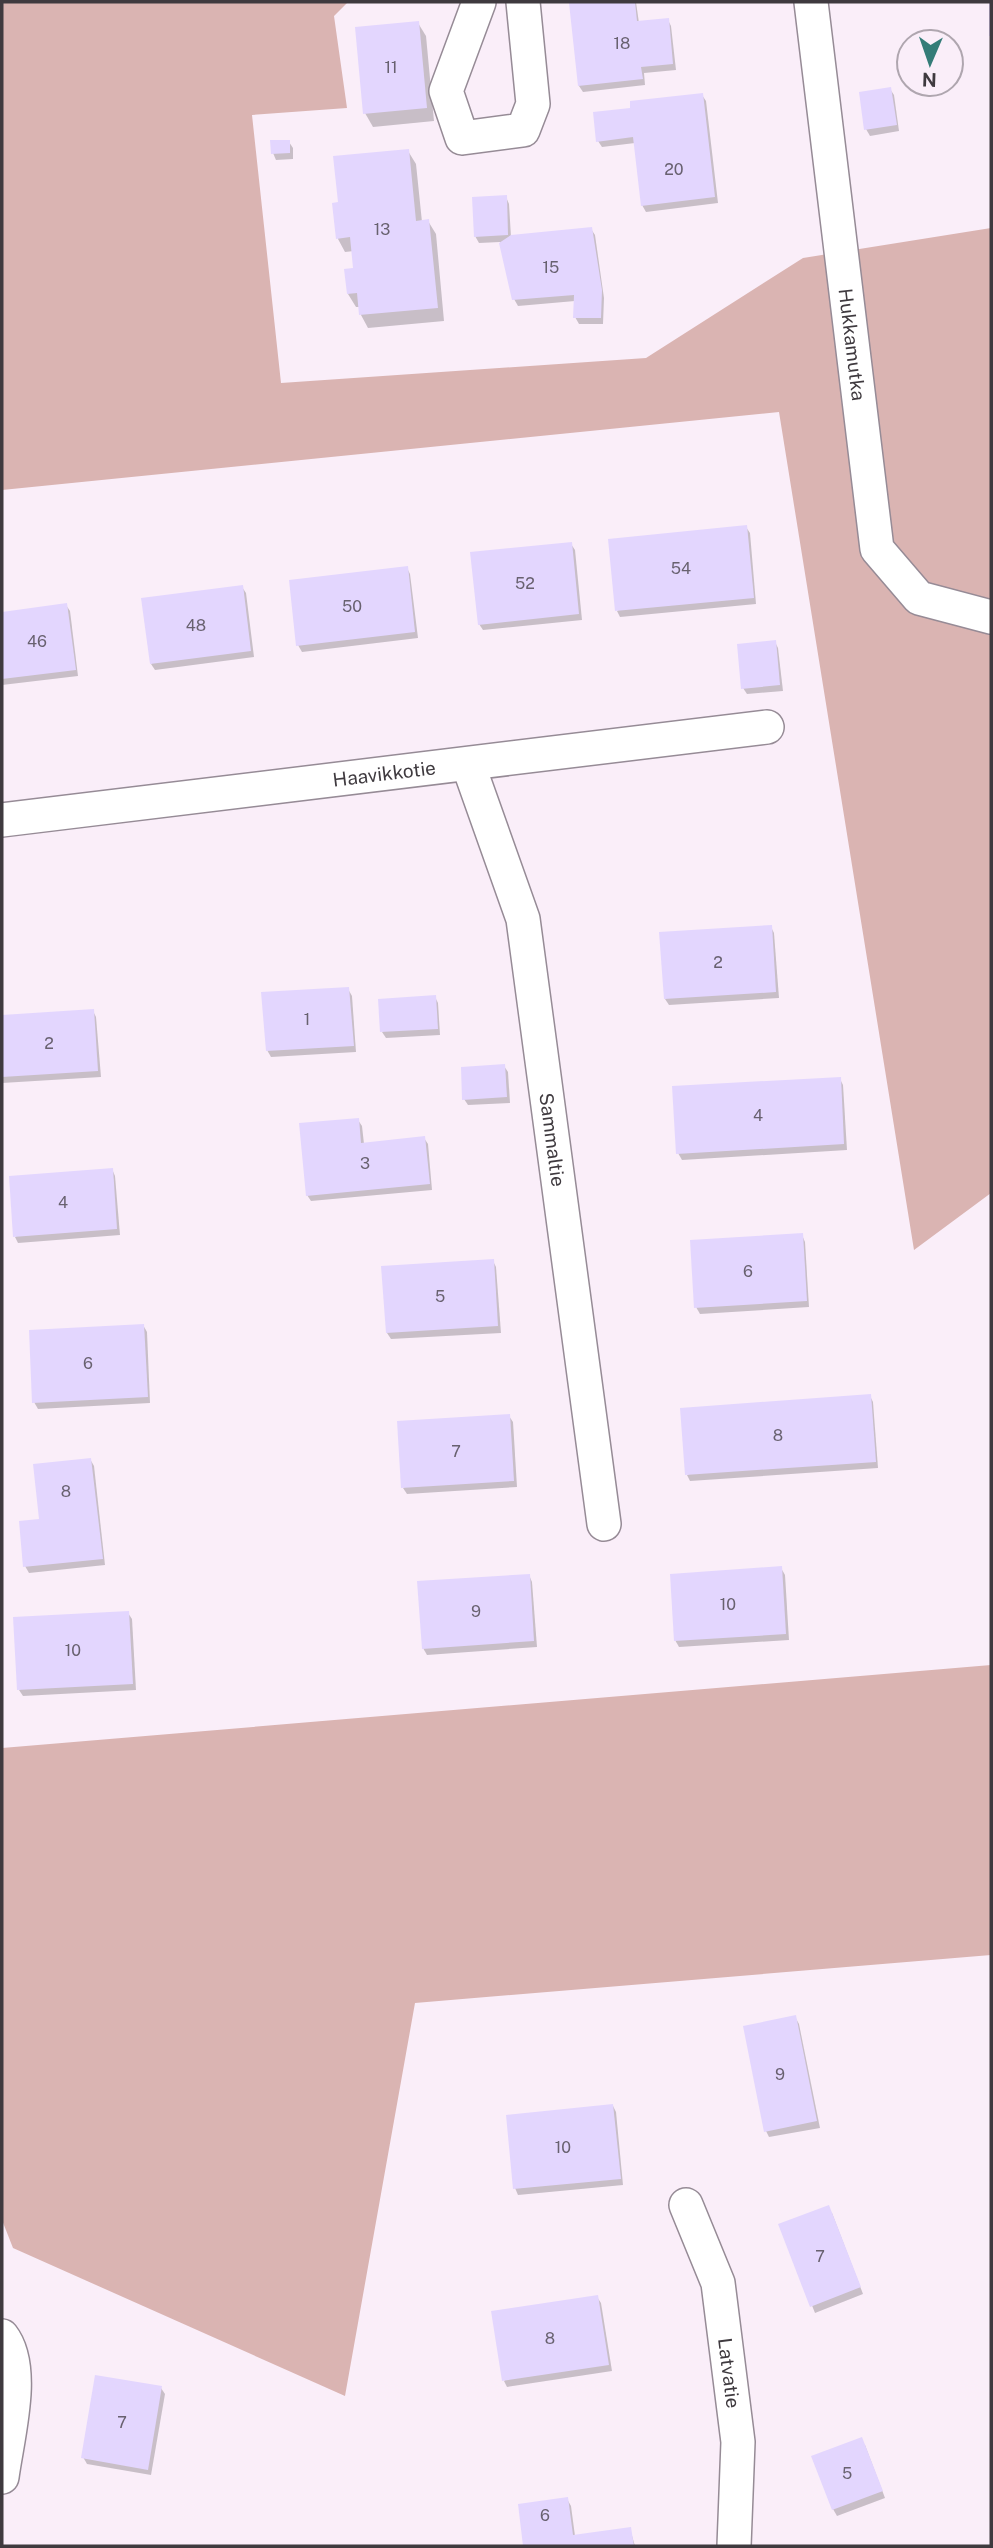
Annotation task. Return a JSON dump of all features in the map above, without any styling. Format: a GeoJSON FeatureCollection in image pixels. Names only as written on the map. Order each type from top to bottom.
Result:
{"type":"FeatureCollection","features":[{"type":"Feature","properties":{"kind":"street"},"geometry":{"type":"LineString","coordinates":[[480,2],[446,91],[462,138],[523,130],[533,104],[523,2]]}},
{"type":"Feature","properties":{"kind":"street","name":"Hukkamutka"},"geometry":{"type":"LineString","coordinates":[[811,2],[877,549],[919,598],[991,617]]}},
{"type":"Feature","properties":{"kind":"street","name":"Haavikkotie"},"geometry":{"type":"LineString","coordinates":[[2,820],[767,727]]}},
{"type":"Feature","properties":{"kind":"street","name":"Sammaltie"},"geometry":{"type":"LineString","coordinates":[[468,764],[523,919],[604,1524]]}},
{"type":"Feature","properties":{"kind":"street","name":"Latvatie"},"geometry":{"type":"LineString","coordinates":[[686,2205],[718,2283],[738,2442],[734,2546]]}},
{"type":"Feature","properties":{"kind":"street"},"geometry":{"type":"LineString","coordinates":[[2,2336],[10,2347],[16,2376],[2,2477]]}},
{"type":"Feature","properties":{"kind":"shaded area"},"geometry":{"type":"Polygon","coordinates":[[[2,2],[348,2],[334,16],[347,108],[252,115],[281,383],[646,358],[803,258],[991,228],[991,1193],[914,1250],[779,412],[2,490],[2,2]]]}},
{"type":"Feature","properties":{"kind":"shaded area"},"geometry":{"type":"Polygon","coordinates":[[[991,1665],[991,1955],[415,2003],[345,2396],[13,2248],[2,2220],[2,1748],[991,1665]]]}},
{"type":"Feature","properties":{"kind":"building"},"geometry":{"type":"Polygon","coordinates":[[[635,2],[637,21],[669,18],[673,64],[641,67],[643,79],[578,86],[569,3],[635,2]]]}},
{"type":"Feature","properties":{"kind":"building"},"geometry":{"type":"Polygon","coordinates":[[[991,2],[991,36],[989,36],[991,2]]]}},
{"type":"Feature","properties":{"kind":"building"},"geometry":{"type":"Polygon","coordinates":[[[419,21],[427,108],[363,114],[355,27],[419,21]]]}},
{"type":"Feature","properties":{"kind":"building"},"geometry":{"type":"Polygon","coordinates":[[[891,87],[897,125],[864,130],[859,92],[891,87]]]}},
{"type":"Feature","properties":{"kind":"building"},"geometry":{"type":"Polygon","coordinates":[[[703,93],[715,197],[641,206],[633,137],[596,142],[593,112],[630,108],[630,101],[703,93]]]}},
{"type":"Feature","properties":{"kind":"building"},"geometry":{"type":"Polygon","coordinates":[[[270,140],[290,140],[290,153],[271,154],[270,140]]]}},
{"type":"Feature","properties":{"kind":"building"},"geometry":{"type":"Polygon","coordinates":[[[409,149],[416,221],[429,219],[438,308],[359,315],[357,293],[347,294],[344,269],[353,268],[350,237],[336,239],[332,203],[338,202],[333,156],[409,149]]]}},
{"type":"Feature","properties":{"kind":"building"},"geometry":{"type":"Polygon","coordinates":[[[507,195],[508,235],[474,237],[472,197],[507,195]]]}},
{"type":"Feature","properties":{"kind":"building"},"geometry":{"type":"Polygon","coordinates":[[[592,227],[602,290],[601,318],[573,318],[574,295],[512,300],[499,243],[511,235],[592,227]]]}},
{"type":"Feature","properties":{"kind":"building"},"geometry":{"type":"Polygon","coordinates":[[[747,525],[754,598],[615,611],[608,539],[747,525]]]}},
{"type":"Feature","properties":{"kind":"building"},"geometry":{"type":"Polygon","coordinates":[[[572,542],[579,614],[478,625],[470,552],[572,542]]]}},
{"type":"Feature","properties":{"kind":"building"},"geometry":{"type":"Polygon","coordinates":[[[408,566],[415,632],[296,646],[289,580],[408,566]]]}},
{"type":"Feature","properties":{"kind":"building"},"geometry":{"type":"Polygon","coordinates":[[[243,585],[251,651],[150,664],[141,598],[243,585]]]}},
{"type":"Feature","properties":{"kind":"building"},"geometry":{"type":"Polygon","coordinates":[[[67,603],[76,670],[2,679],[2,612],[67,603]]]}},
{"type":"Feature","properties":{"kind":"building"},"geometry":{"type":"Polygon","coordinates":[[[776,640],[780,685],[741,689],[737,644],[776,640]]]}},
{"type":"Feature","properties":{"kind":"building"},"geometry":{"type":"Polygon","coordinates":[[[772,925],[776,992],[664,999],[659,932],[772,925]]]}},
{"type":"Feature","properties":{"kind":"building"},"geometry":{"type":"Polygon","coordinates":[[[349,987],[354,1046],[266,1051],[261,992],[349,987]]]}},
{"type":"Feature","properties":{"kind":"building"},"geometry":{"type":"Polygon","coordinates":[[[436,995],[438,1029],[380,1032],[378,999],[436,995]]]}},
{"type":"Feature","properties":{"kind":"building"},"geometry":{"type":"Polygon","coordinates":[[[94,1009],[98,1071],[2,1077],[2,1015],[94,1009]]]}},
{"type":"Feature","properties":{"kind":"building"},"geometry":{"type":"Polygon","coordinates":[[[505,1064],[507,1097],[462,1100],[461,1067],[505,1064]]]}},
{"type":"Feature","properties":{"kind":"building"},"geometry":{"type":"Polygon","coordinates":[[[841,1077],[844,1144],[676,1154],[672,1086],[841,1077]]]}},
{"type":"Feature","properties":{"kind":"building"},"geometry":{"type":"Polygon","coordinates":[[[359,1118],[361,1143],[425,1136],[430,1184],[306,1196],[299,1123],[359,1118]]]}},
{"type":"Feature","properties":{"kind":"building"},"geometry":{"type":"Polygon","coordinates":[[[113,1168],[117,1229],[13,1237],[9,1176],[113,1168]]]}},
{"type":"Feature","properties":{"kind":"building"},"geometry":{"type":"Polygon","coordinates":[[[803,1233],[807,1301],[694,1308],[690,1240],[803,1233]]]}},
{"type":"Feature","properties":{"kind":"building"},"geometry":{"type":"Polygon","coordinates":[[[494,1259],[498,1326],[386,1333],[381,1266],[494,1259]]]}},
{"type":"Feature","properties":{"kind":"building"},"geometry":{"type":"Polygon","coordinates":[[[144,1324],[148,1397],[32,1403],[29,1330],[144,1324]]]}},
{"type":"Feature","properties":{"kind":"building"},"geometry":{"type":"Polygon","coordinates":[[[871,1394],[876,1462],[685,1475],[680,1408],[871,1394]]]}},
{"type":"Feature","properties":{"kind":"building"},"geometry":{"type":"Polygon","coordinates":[[[510,1414],[514,1481],[401,1488],[397,1421],[510,1414]]]}},
{"type":"Feature","properties":{"kind":"building"},"geometry":{"type":"Polygon","coordinates":[[[91,1458],[103,1559],[23,1567],[19,1521],[39,1519],[33,1464],[91,1458]]]}},
{"type":"Feature","properties":{"kind":"building"},"geometry":{"type":"Polygon","coordinates":[[[782,1566],[786,1634],[674,1641],[670,1574],[782,1566]]]}},
{"type":"Feature","properties":{"kind":"building"},"geometry":{"type":"Polygon","coordinates":[[[530,1574],[534,1641],[422,1649],[417,1581],[530,1574]]]}},
{"type":"Feature","properties":{"kind":"building"},"geometry":{"type":"Polygon","coordinates":[[[129,1611],[133,1684],[17,1690],[13,1617],[129,1611]]]}},
{"type":"Feature","properties":{"kind":"building"},"geometry":{"type":"Polygon","coordinates":[[[796,2015],[817,2121],[764,2132],[743,2026],[796,2015]]]}},
{"type":"Feature","properties":{"kind":"building"},"geometry":{"type":"Polygon","coordinates":[[[613,2104],[621,2179],[513,2189],[506,2115],[613,2104]]]}},
{"type":"Feature","properties":{"kind":"building"},"geometry":{"type":"Polygon","coordinates":[[[829,2205],[861,2287],[810,2307],[778,2224],[829,2205]]]}},
{"type":"Feature","properties":{"kind":"building"},"geometry":{"type":"Polygon","coordinates":[[[598,2295],[609,2365],[502,2381],[491,2311],[598,2295]]]}},
{"type":"Feature","properties":{"kind":"building"},"geometry":{"type":"Polygon","coordinates":[[[95,2375],[162,2386],[148,2470],[81,2458],[95,2375]]]}},
{"type":"Feature","properties":{"kind":"building"},"geometry":{"type":"Polygon","coordinates":[[[862,2437],[883,2491],[832,2510],[811,2456],[862,2437]]]}},
{"type":"Feature","properties":{"kind":"building"},"geometry":{"type":"Polygon","coordinates":[[[568,2497],[573,2535],[631,2527],[634,2546],[523,2546],[518,2504],[568,2497]]]}}]}
